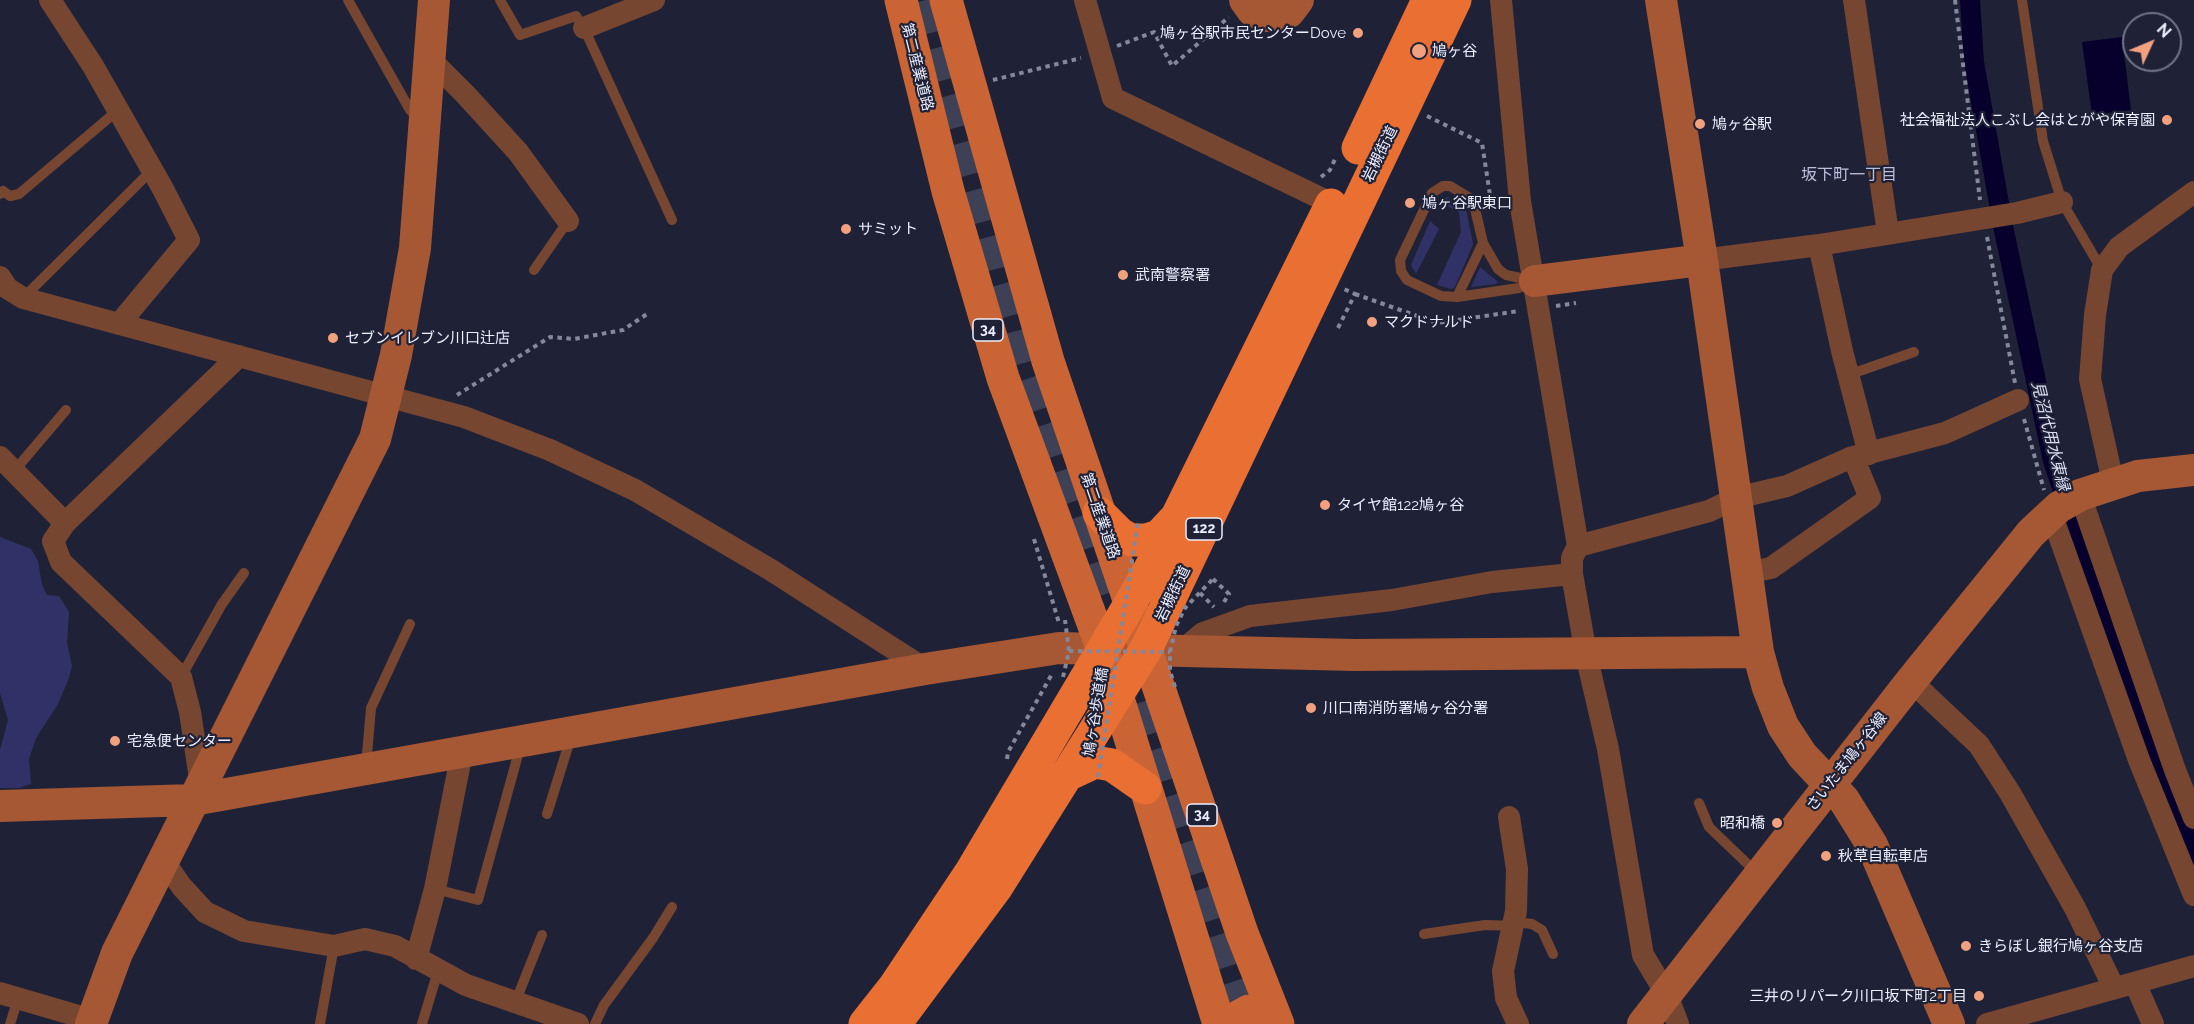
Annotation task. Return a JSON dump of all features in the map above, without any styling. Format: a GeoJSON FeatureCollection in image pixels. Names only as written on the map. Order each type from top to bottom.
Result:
{"type":"FeatureCollection","features":[{"type":"Feature","properties":{"kind":"highway","name":"岩槻街道"},"geometry":{"type":"LineString","coordinates":[[1144,650],[1130,604],[1176,518],[1428,0]]}},
{"type":"Feature","properties":{"kind":"highway","name":"岩槻街道"},"geometry":{"type":"LineString","coordinates":[[865,1024],[895,986],[971,872],[1144,650],[1333,199],[1455,0]]}},
{"type":"Feature","properties":{"kind":"highway"},"geometry":{"type":"LineString","coordinates":[[1099,513],[1120,534],[1131,540],[1146,540],[1159,536],[1176,518]]}},
{"type":"Feature","properties":{"kind":"highway"},"geometry":{"type":"LineString","coordinates":[[1083,776],[1117,696]]}},
{"type":"Feature","properties":{"kind":"highway"},"geometry":{"type":"LineString","coordinates":[[895,1024],[996,888],[1095,762],[1118,769],[1145,788]]}},
{"type":"Feature","properties":{"kind":"main road","name":"第二産業道路"},"geometry":{"type":"LineString","coordinates":[[901,0],[948,191],[1003,378],[1144,650],[1242,933],[1277,1024]]}},
{"type":"Feature","properties":{"kind":"main road","name":"第二産業道路"},"geometry":{"type":"LineString","coordinates":[[946,0],[1048,361],[1130,604]]}},
{"type":"Feature","properties":{"kind":"main road","name":"第二産業道路"},"geometry":{"type":"LineString","coordinates":[[1144,650],[1117,696],[1198,964],[1219,1024]]}},
{"type":"Feature","properties":{"kind":"main road"},"geometry":{"type":"LineString","coordinates":[[1198,964],[1221,983],[1229,986],[1237,983],[1248,969],[1242,933]]}},
{"type":"Feature","properties":{"kind":"main road"},"geometry":{"type":"LineString","coordinates":[[1234,1024],[1240,1016],[1249,1011],[1260,1011],[1270,1015],[1277,1024]]}},
{"type":"Feature","properties":{"kind":"street"},"geometry":{"type":"LineString","coordinates":[[50,0],[93,66],[189,240],[119,324]]}},
{"type":"Feature","properties":{"kind":"street"},"geometry":{"type":"LineString","coordinates":[[9,996],[91,1022],[117,953],[162,860],[375,439],[404,314],[415,248],[434,0]]}},
{"type":"Feature","properties":{"kind":"street"},"geometry":{"type":"LineString","coordinates":[[1085,0],[1113,98],[1333,199]]}},
{"type":"Feature","properties":{"kind":"street"},"geometry":{"type":"LineString","coordinates":[[1245,0],[1253,11],[1266,16],[1279,16],[1289,12],[1298,0]]}},
{"type":"Feature","properties":{"kind":"street"},"geometry":{"type":"LineString","coordinates":[[1501,0],[1520,201],[1578,546],[1572,558],[1572,574],[1586,654],[1608,749],[1643,955],[1667,995],[1678,1024]]}},
{"type":"Feature","properties":{"kind":"street"},"geometry":{"type":"LineString","coordinates":[[1661,0],[1702,260],[1758,652],[1783,726],[1803,755],[1857,818],[1872,845],[1949,1024]]}},
{"type":"Feature","properties":{"kind":"street"},"geometry":{"type":"LineString","coordinates":[[1854,0],[1888,232]]}},
{"type":"Feature","properties":{"kind":"street"},"geometry":{"type":"LineString","coordinates":[[584,28],[640,3]]}},
{"type":"Feature","properties":{"kind":"street"},"geometry":{"type":"LineString","coordinates":[[430,59],[518,152],[568,221]]}},
{"type":"Feature","properties":{"kind":"street"},"geometry":{"type":"LineString","coordinates":[[2113,482],[2091,379],[2095,315],[2102,270],[2119,247],[2194,192]]}},
{"type":"Feature","properties":{"kind":"street"},"geometry":{"type":"LineString","coordinates":[[1537,295],[1702,260],[1819,245],[1983,218],[2062,202]]}},
{"type":"Feature","properties":{"kind":"street"},"geometry":{"type":"LineString","coordinates":[[1746,573],[1771,568],[1870,498],[1848,375],[1819,245]]}},
{"type":"Feature","properties":{"kind":"street"},"geometry":{"type":"LineString","coordinates":[[0,277],[7,288],[23,298],[435,408],[550,450],[634,490],[771,570],[925,669]]}},
{"type":"Feature","properties":{"kind":"street"},"geometry":{"type":"LineString","coordinates":[[197,792],[190,712],[181,677],[61,562],[53,541],[65,523],[239,356]]}},
{"type":"Feature","properties":{"kind":"street"},"geometry":{"type":"LineString","coordinates":[[1578,546],[1709,511],[1736,498],[1787,486],[1861,455],[1945,433],[2018,400]]}},
{"type":"Feature","properties":{"kind":"street"},"geometry":{"type":"LineString","coordinates":[[7,464],[65,523]]}},
{"type":"Feature","properties":{"kind":"street","name":"さいたま鳩ヶ谷線"},"geometry":{"type":"LineString","coordinates":[[1643,1024],[2002,567],[2066,503],[2113,482],[2138,476],[2194,470]]}},
{"type":"Feature","properties":{"kind":"street"},"geometry":{"type":"LineString","coordinates":[[2066,503],[2194,818]]}},
{"type":"Feature","properties":{"kind":"street"},"geometry":{"type":"LineString","coordinates":[[2066,503],[2139,760],[2194,895]]}},
{"type":"Feature","properties":{"kind":"street"},"geometry":{"type":"LineString","coordinates":[[1144,650],[1203,633],[1250,616],[1392,600],[1492,582],[1572,574]]}},
{"type":"Feature","properties":{"kind":"street"},"geometry":{"type":"LineString","coordinates":[[0,806],[197,792],[366,769],[925,669],[1059,648],[1354,655],[1758,652]]}},
{"type":"Feature","properties":{"kind":"street"},"geometry":{"type":"LineString","coordinates":[[1911,681],[1979,746],[2010,793],[2075,908],[2125,985],[2154,1024]]}},
{"type":"Feature","properties":{"kind":"street"},"geometry":{"type":"LineString","coordinates":[[416,959],[435,889],[462,752]]}},
{"type":"Feature","properties":{"kind":"street"},"geometry":{"type":"LineString","coordinates":[[1509,817],[1517,869],[1515,924],[1503,971],[1506,998],[1518,1024]]}},
{"type":"Feature","properties":{"kind":"street"},"geometry":{"type":"LineString","coordinates":[[162,860],[205,912],[244,931],[334,946],[365,939],[395,946],[466,986],[580,1024]]}},
{"type":"Feature","properties":{"kind":"street"},"geometry":{"type":"LineString","coordinates":[[1987,1024],[2194,966]]}},
{"type":"Feature","properties":{"kind":"lane"},"geometry":{"type":"LineString","coordinates":[[348,0],[411,110],[425,123]]}},
{"type":"Feature","properties":{"kind":"lane"},"geometry":{"type":"LineString","coordinates":[[500,0],[520,35],[576,16],[584,28],[672,220]]}},
{"type":"Feature","properties":{"kind":"lane"},"geometry":{"type":"LineString","coordinates":[[2022,0],[2043,141],[2062,202],[2102,270]]}},
{"type":"Feature","properties":{"kind":"lane"},"geometry":{"type":"LineString","coordinates":[[0,194],[3,191],[10,196],[19,194],[117,111]]}},
{"type":"Feature","properties":{"kind":"lane"},"geometry":{"type":"LineString","coordinates":[[23,298],[152,170]]}},
{"type":"Feature","properties":{"kind":"lane"},"geometry":{"type":"LineString","coordinates":[[1450,186],[1473,200],[1483,243],[1498,269],[1537,295],[1519,288],[1457,297],[1441,296],[1407,280],[1401,271],[1400,260],[1437,188],[1450,186]]}},
{"type":"Feature","properties":{"kind":"lane"},"geometry":{"type":"LineString","coordinates":[[534,270],[568,221]]}},
{"type":"Feature","properties":{"kind":"lane"},"geometry":{"type":"LineString","coordinates":[[1457,297],[1483,243]]}},
{"type":"Feature","properties":{"kind":"lane"},"geometry":{"type":"LineString","coordinates":[[1848,375],[1914,352]]}},
{"type":"Feature","properties":{"kind":"lane"},"geometry":{"type":"LineString","coordinates":[[7,464],[66,410]]}},
{"type":"Feature","properties":{"kind":"lane"},"geometry":{"type":"LineString","coordinates":[[181,677],[222,604],[244,573]]}},
{"type":"Feature","properties":{"kind":"lane"},"geometry":{"type":"LineString","coordinates":[[366,769],[371,708],[410,624]]}},
{"type":"Feature","properties":{"kind":"lane"},"geometry":{"type":"LineString","coordinates":[[547,814],[572,732]]}},
{"type":"Feature","properties":{"kind":"lane"},"geometry":{"type":"LineString","coordinates":[[435,889],[478,900],[522,741]]}},
{"type":"Feature","properties":{"kind":"lane"},"geometry":{"type":"LineString","coordinates":[[1699,803],[1709,827],[1759,876]]}},
{"type":"Feature","properties":{"kind":"lane"},"geometry":{"type":"LineString","coordinates":[[580,1024],[604,1005],[653,939],[672,907]]}},
{"type":"Feature","properties":{"kind":"lane"},"geometry":{"type":"LineString","coordinates":[[1424,934],[1485,925],[1532,924],[1542,930],[1553,954]]}},
{"type":"Feature","properties":{"kind":"lane"},"geometry":{"type":"LineString","coordinates":[[515,1002],[542,934]]}},
{"type":"Feature","properties":{"kind":"lane"},"geometry":{"type":"LineString","coordinates":[[320,1024],[334,946]]}},
{"type":"Feature","properties":{"kind":"lane"},"geometry":{"type":"LineString","coordinates":[[422,1024],[438,971]]}},
{"type":"Feature","properties":{"kind":"lane"},"geometry":{"type":"LineString","coordinates":[[9,996],[10,1024]]}},
{"type":"Feature","properties":{"kind":"path"},"geometry":{"type":"LineString","coordinates":[[1955,0],[1983,218],[2018,400],[2066,503]]}},
{"type":"Feature","properties":{"kind":"path"},"geometry":{"type":"LineString","coordinates":[[1421,112],[1482,143],[1494,220]]}},
{"type":"Feature","properties":{"kind":"path"},"geometry":{"type":"LineString","coordinates":[[1333,199],[1330,170],[1340,149]]}},
{"type":"Feature","properties":{"kind":"path"},"geometry":{"type":"LineString","coordinates":[[1338,287],[1437,323],[1537,295],[1584,302]]}},
{"type":"Feature","properties":{"kind":"path"},"geometry":{"type":"LineString","coordinates":[[1338,328],[1355,294]]}},
{"type":"Feature","properties":{"kind":"path"},"geometry":{"type":"LineString","coordinates":[[435,408],[550,337],[573,339],[623,330],[650,312]]}},
{"type":"Feature","properties":{"kind":"path","name":"鳩ヶ谷歩道橋"},"geometry":{"type":"LineString","coordinates":[[1083,776],[1144,650],[1138,522]]}},
{"type":"Feature","properties":{"kind":"path"},"geometry":{"type":"LineString","coordinates":[[1175,687],[1144,650],[1176,626],[1185,608],[1213,579],[1229,594],[1229,598],[1218,609],[1202,595]]}},
{"type":"Feature","properties":{"kind":"path"},"geometry":{"type":"LineString","coordinates":[[1063,677],[1069,651],[1065,620]]}},
{"type":"Feature","properties":{"kind":"path","name":"鳩ヶ谷歩道橋"},"geometry":{"type":"LineString","coordinates":[[1069,651],[1144,650]]}},
{"type":"Feature","properties":{"kind":"shaded area"},"geometry":{"type":"Polygon","coordinates":[[[2122,37],[2122,72],[2126,72],[2131,110],[2092,115],[2082,42],[2122,37]]]}},
{"type":"Feature","properties":{"kind":"shaded area"},"geometry":{"type":"Polygon","coordinates":[[[1447,197],[1466,209],[1473,244],[1455,287],[1451,289],[1437,285],[1461,232],[1459,212],[1440,202],[1447,197]]]}},
{"type":"Feature","properties":{"kind":"shaded area"},"geometry":{"type":"Polygon","coordinates":[[[1430,221],[1439,229],[1416,274],[1411,265],[1430,221]]]}},
{"type":"Feature","properties":{"kind":"shaded area"},"geometry":{"type":"Polygon","coordinates":[[[1480,267],[1498,282],[1471,287],[1480,267]]]}},
{"type":"Feature","properties":{"kind":"shaded area"},"geometry":{"type":"Polygon","coordinates":[[[0,537],[31,549],[38,561],[42,585],[47,595],[59,596],[69,612],[67,643],[72,666],[69,678],[58,704],[36,738],[29,759],[31,784],[19,788],[0,788],[0,750],[8,720],[0,693],[0,537]]]}},
{"type":"Feature","properties":{"kind":"waterway","name":"見沼代用水東縁"},"geometry":{"type":"LineString","coordinates":[[1970,0],[1974,62],[2003,226],[2053,461],[2154,758],[2194,856]]}},
{"type":"Feature","properties":{"kind":"tunnel"},"geometry":{"type":"LineString","coordinates":[[926,0],[1027,369],[1119,633],[1247,1024]]}},
{"type":"Feature","properties":{"kind":"place","name":"鳩ヶ谷駅市民センターDove"},"geometry":{"type":"Point","coordinates":[1358,33]}},
{"type":"Feature","properties":{"kind":"place","name":"鳩ヶ谷"},"geometry":{"type":"Point","coordinates":[1419,51]}},
{"type":"Feature","properties":{"kind":"place","name":"社会福祉法人こぶし会はとがや保育園"},"geometry":{"type":"Point","coordinates":[2167,120]}},
{"type":"Feature","properties":{"kind":"place","name":"鳩ヶ谷駅"},"geometry":{"type":"Point","coordinates":[1700,124]}},
{"type":"Feature","properties":{"kind":"place","name":"鳩ヶ谷駅東口"},"geometry":{"type":"Point","coordinates":[1410,203]}},
{"type":"Feature","properties":{"kind":"place","name":"サミット"},"geometry":{"type":"Point","coordinates":[846,229]}},
{"type":"Feature","properties":{"kind":"place","name":"武南警察署"},"geometry":{"type":"Point","coordinates":[1123,275]}},
{"type":"Feature","properties":{"kind":"place","name":"マクドナルド"},"geometry":{"type":"Point","coordinates":[1372,322]}},
{"type":"Feature","properties":{"kind":"place","name":"セブンイレブン川口辻店"},"geometry":{"type":"Point","coordinates":[333,338]}},
{"type":"Feature","properties":{"kind":"place","name":"タイヤ館122鳩ヶ谷"},"geometry":{"type":"Point","coordinates":[1325,505]}},
{"type":"Feature","properties":{"kind":"place","name":"川口南消防署鳩ヶ谷分署"},"geometry":{"type":"Point","coordinates":[1311,708]}},
{"type":"Feature","properties":{"kind":"place","name":"宅急便センター"},"geometry":{"type":"Point","coordinates":[115,741]}},
{"type":"Feature","properties":{"kind":"place","name":"昭和橋"},"geometry":{"type":"Point","coordinates":[1777,823]}},
{"type":"Feature","properties":{"kind":"place","name":"秋草自転車店"},"geometry":{"type":"Point","coordinates":[1826,856]}},
{"type":"Feature","properties":{"kind":"place","name":"きらぼし銀行鳩ヶ谷支店"},"geometry":{"type":"Point","coordinates":[1966,946]}},
{"type":"Feature","properties":{"kind":"place","name":"三井のリパーク川口坂下町2丁目"},"geometry":{"type":"Point","coordinates":[1979,996]}},
{"type":"Feature","properties":{"kind":"district","name":"坂下町一丁目"},"geometry":{"type":"Point","coordinates":[1849,175]}}]}
